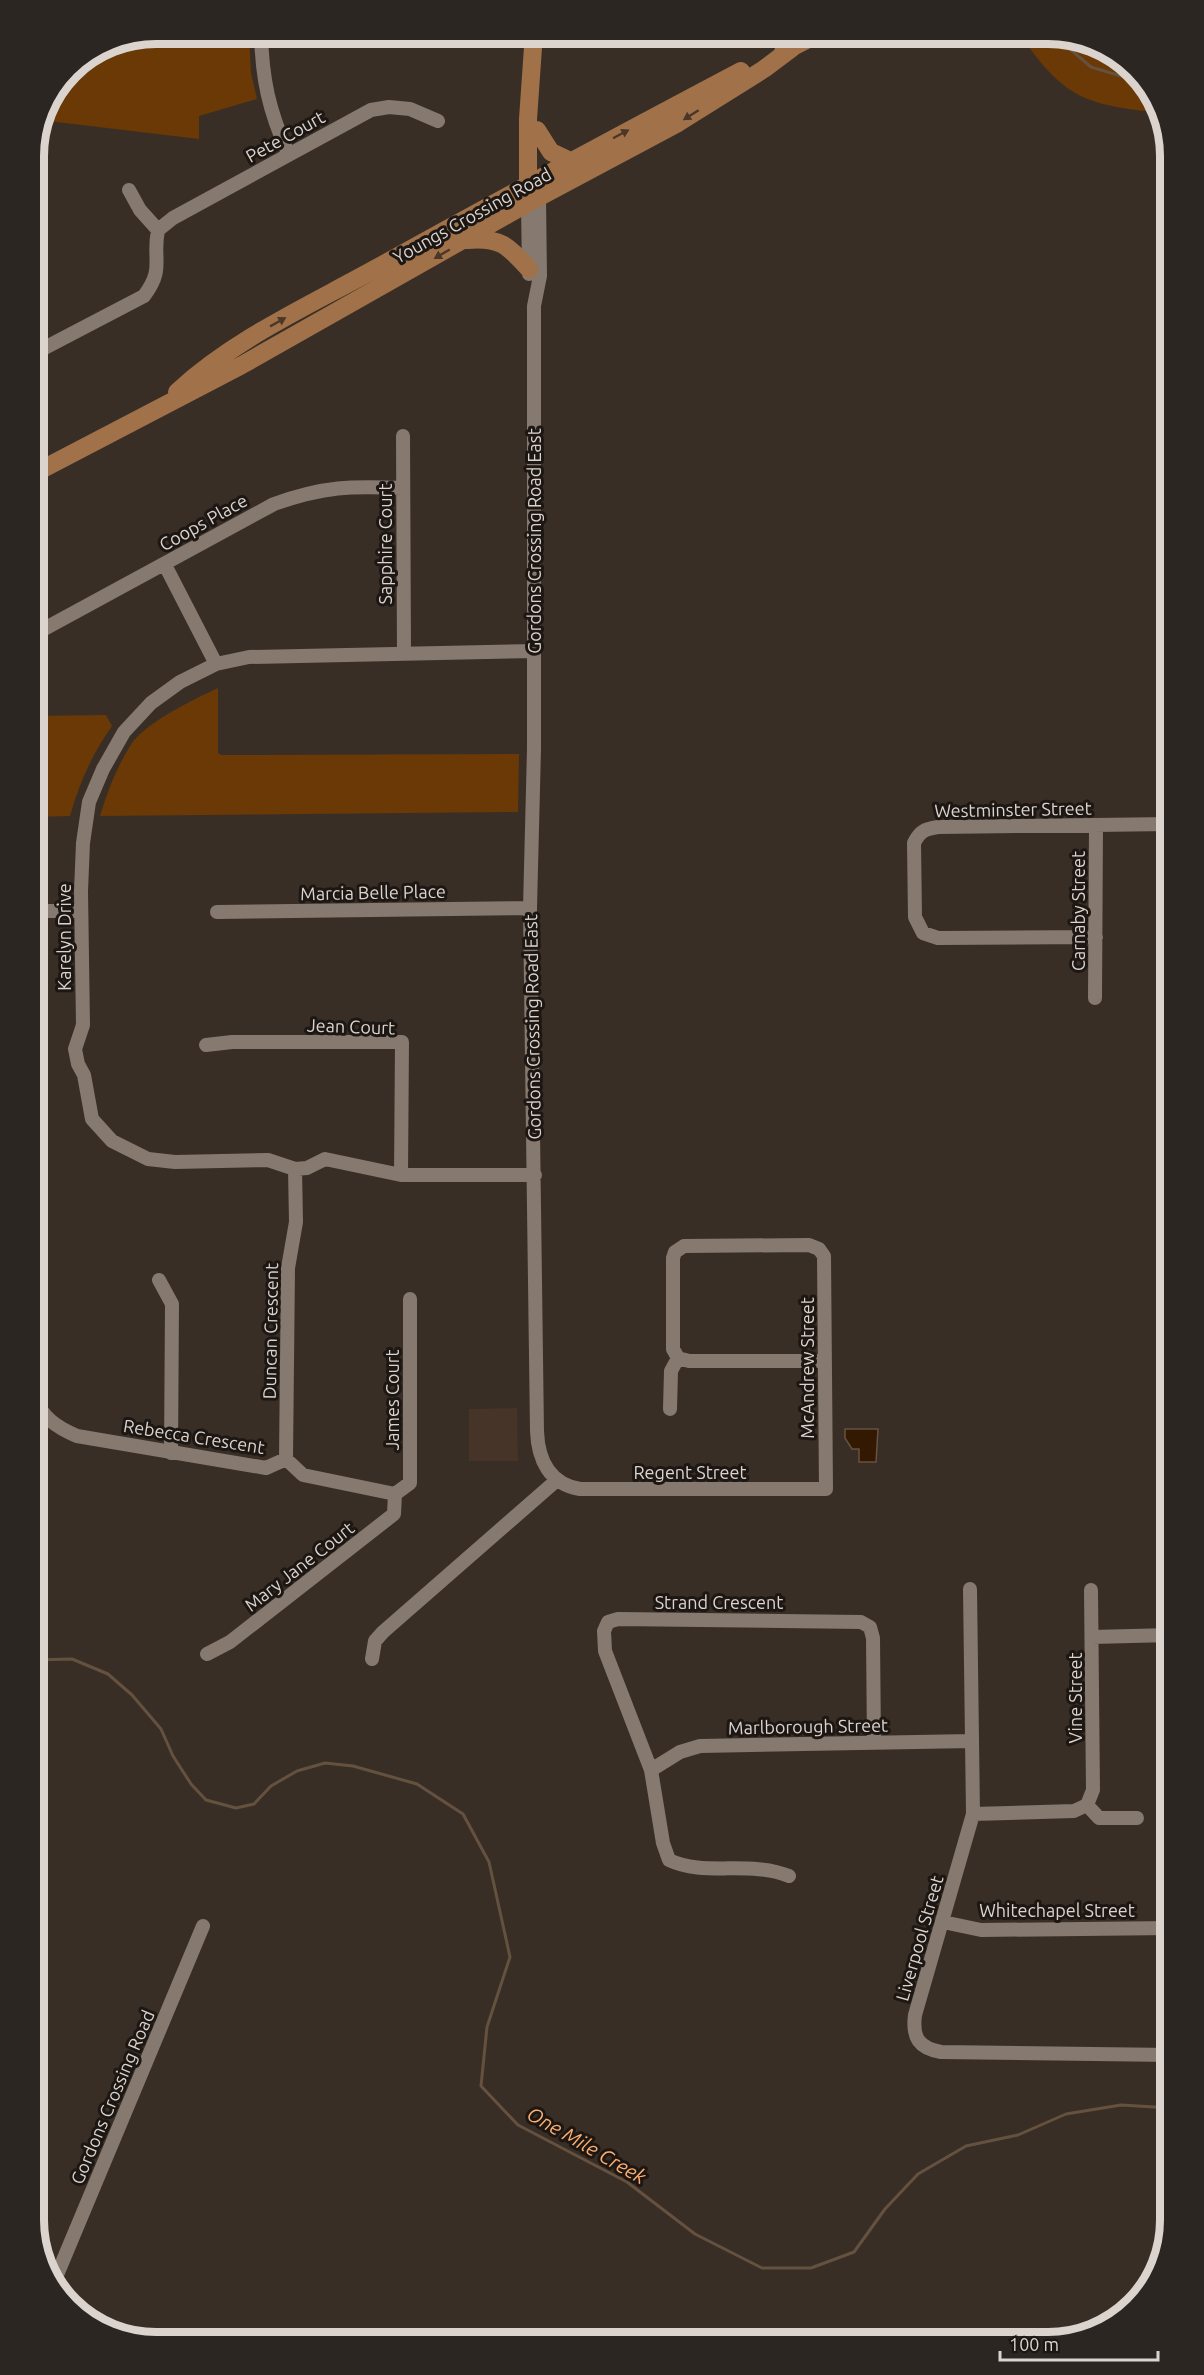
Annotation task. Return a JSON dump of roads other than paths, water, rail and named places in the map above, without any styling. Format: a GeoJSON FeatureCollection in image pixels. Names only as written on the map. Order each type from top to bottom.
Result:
{"type":"FeatureCollection","features":[{"type":"Feature","properties":{"kind":"main road"},"geometry":{"type":"LineString","coordinates":[[533,192],[537,130],[534,44]]}},
{"type":"Feature","properties":{"kind":"main road","name":"Youngs Crossing Road"},"geometry":{"type":"LineString","coordinates":[[44,468],[242,365],[466,240],[533,192],[570,161],[764,59],[799,44]]}},
{"type":"Feature","properties":{"kind":"main road","name":"Youngs Crossing Road"},"geometry":{"type":"LineString","coordinates":[[165,404],[191,379],[228,353],[291,315],[533,192],[678,123],[764,69],[792,48]]}},
{"type":"Feature","properties":{"kind":"main road"},"geometry":{"type":"LineString","coordinates":[[533,192],[529,98],[534,65]]}},
{"type":"Feature","properties":{"kind":"main road"},"geometry":{"type":"LineString","coordinates":[[537,130],[551,152],[570,161]]}},
{"type":"Feature","properties":{"kind":"main road"},"geometry":{"type":"LineString","coordinates":[[466,240],[483,238],[501,242],[513,249],[529,269]]}},
{"type":"Feature","properties":{"kind":"main road"},"geometry":{"type":"LineString","coordinates":[[228,353],[233,363],[242,365]]}},
{"type":"Feature","properties":{"kind":"street"},"geometry":{"type":"LineString","coordinates":[[261,44],[261,72],[265,93],[288,153]]}},
{"type":"Feature","properties":{"kind":"street","name":"Pete Court"},"geometry":{"type":"LineString","coordinates":[[158,230],[173,218],[288,153],[371,110],[389,107],[410,109],[438,121]]}},
{"type":"Feature","properties":{"kind":"street"},"geometry":{"type":"LineString","coordinates":[[44,348],[144,296],[155,281],[158,267],[158,230],[140,210],[129,190]]}},
{"type":"Feature","properties":{"kind":"street","name":"Gordons Crossing Road East"},"geometry":{"type":"LineString","coordinates":[[533,192],[529,269],[534,306],[534,651],[530,908],[538,1442],[543,1463],[557,1480]]}},
{"type":"Feature","properties":{"kind":"street","name":"Gordons Crossing Road East"},"geometry":{"type":"LineString","coordinates":[[533,192],[540,276],[534,306]]}},
{"type":"Feature","properties":{"kind":"street","name":"Sapphire Court"},"geometry":{"type":"LineString","coordinates":[[403,436],[404,652]]}},
{"type":"Feature","properties":{"kind":"street","name":"Coops Place"},"geometry":{"type":"LineString","coordinates":[[44,629],[274,504],[310,491],[335,487],[403,488]]}},
{"type":"Feature","properties":{"kind":"street"},"geometry":{"type":"LineString","coordinates":[[165,565],[216,664]]}},
{"type":"Feature","properties":{"kind":"street","name":"Karelyn Drive"},"geometry":{"type":"LineString","coordinates":[[295,1169],[268,1160],[175,1162],[148,1159],[112,1142],[92,1119],[84,1075],[78,1064],[75,1048],[83,1025],[81,911],[83,843],[87,812],[103,769],[124,732],[151,703],[180,682],[216,664],[249,657],[534,651]]}},
{"type":"Feature","properties":{"kind":"street","name":"Westminster Street"},"geometry":{"type":"LineString","coordinates":[[1096,937],[938,938],[922,933],[915,917],[915,843],[924,829],[938,827],[1160,824]]}},
{"type":"Feature","properties":{"kind":"street","name":"Carnaby Street"},"geometry":{"type":"LineString","coordinates":[[1095,998],[1096,825]]}},
{"type":"Feature","properties":{"kind":"street","name":"Marcia Belle Place"},"geometry":{"type":"LineString","coordinates":[[217,912],[530,908]]}},
{"type":"Feature","properties":{"kind":"street"},"geometry":{"type":"LineString","coordinates":[[44,911],[81,911]]}},
{"type":"Feature","properties":{"kind":"street","name":"Jean Court"},"geometry":{"type":"LineString","coordinates":[[206,1045],[232,1042],[402,1042],[401,1175]]}},
{"type":"Feature","properties":{"kind":"street"},"geometry":{"type":"LineString","coordinates":[[295,1169],[307,1168],[325,1159],[401,1175],[535,1175]]}},
{"type":"Feature","properties":{"kind":"street","name":"Duncan Crescent"},"geometry":{"type":"LineString","coordinates":[[286,1459],[288,1268],[296,1222],[295,1169]]}},
{"type":"Feature","properties":{"kind":"street","name":"McAndrew Street"},"geometry":{"type":"LineString","coordinates":[[678,1358],[673,1349],[672,1258],[679,1249],[689,1245],[809,1245],[819,1249],[825,1259],[826,1489]]}},
{"type":"Feature","properties":{"kind":"street"},"geometry":{"type":"LineString","coordinates":[[159,1280],[172,1304],[171,1453]]}},
{"type":"Feature","properties":{"kind":"street","name":"James Court"},"geometry":{"type":"LineString","coordinates":[[394,1494],[410,1483],[410,1299]]}},
{"type":"Feature","properties":{"kind":"street"},"geometry":{"type":"LineString","coordinates":[[670,1409],[671,1371],[678,1358],[689,1361],[824,1361]]}},
{"type":"Feature","properties":{"kind":"street","name":"Rebecca Crescent"},"geometry":{"type":"LineString","coordinates":[[44,1416],[56,1427],[77,1436],[266,1468],[286,1459],[303,1475],[394,1494]]}},
{"type":"Feature","properties":{"kind":"street"},"geometry":{"type":"LineString","coordinates":[[372,1659],[375,1641],[383,1632],[557,1480]]}},
{"type":"Feature","properties":{"kind":"street","name":"Regent Street"},"geometry":{"type":"LineString","coordinates":[[557,1480],[576,1489],[588,1490],[826,1489]]}},
{"type":"Feature","properties":{"kind":"street","name":"Mary Jane Court"},"geometry":{"type":"LineString","coordinates":[[207,1654],[230,1642],[394,1514],[394,1494]]}},
{"type":"Feature","properties":{"kind":"street","name":"Liverpool Street"},"geometry":{"type":"LineString","coordinates":[[970,1588],[973,1814],[913,2027],[921,2045],[941,2052],[1160,2055]]}},
{"type":"Feature","properties":{"kind":"street","name":"Vine Street"},"geometry":{"type":"LineString","coordinates":[[1087,1805],[1093,1790],[1091,1590]]}},
{"type":"Feature","properties":{"kind":"street","name":"Strand Crescent"},"geometry":{"type":"LineString","coordinates":[[651,1770],[605,1651],[604,1631],[608,1623],[618,1619],[861,1622],[870,1627],[873,1638],[874,1743]]}},
{"type":"Feature","properties":{"kind":"street"},"geometry":{"type":"LineString","coordinates":[[1092,1637],[1160,1635]]}},
{"type":"Feature","properties":{"kind":"street","name":"Marlborough Street"},"geometry":{"type":"LineString","coordinates":[[651,1770],[680,1752],[700,1746],[972,1741]]}},
{"type":"Feature","properties":{"kind":"street"},"geometry":{"type":"LineString","coordinates":[[651,1770],[663,1843],[669,1860],[683,1866],[770,1868],[789,1876]]}},
{"type":"Feature","properties":{"kind":"street"},"geometry":{"type":"LineString","coordinates":[[973,1814],[1074,1811],[1087,1805],[1099,1818],[1137,1818]]}},
{"type":"Feature","properties":{"kind":"street","name":"Whitechapel Street"},"geometry":{"type":"LineString","coordinates":[[943,1922],[981,1930],[1160,1928]]}},
{"type":"Feature","properties":{"kind":"street","name":"Gordons Crossing Road"},"geometry":{"type":"LineString","coordinates":[[57,2274],[203,1926]]}},
{"type":"Feature","properties":{"kind":"waterway"},"geometry":{"type":"LineString","coordinates":[[1065,45],[1091,67],[1130,79]]}},
{"type":"Feature","properties":{"kind":"waterway","name":"One Mile Creek"},"geometry":{"type":"LineString","coordinates":[[44,1660],[72,1659],[108,1674],[132,1695],[161,1729],[173,1756],[191,1784],[206,1800],[236,1808],[254,1804],[271,1786],[297,1771],[325,1763],[353,1766],[417,1784],[463,1814],[489,1862],[510,1957],[487,2027],[481,2086],[518,2125],[627,2182],[695,2234],[762,2268],[811,2268],[854,2252],[885,2209],[918,2174],[966,2146],[1018,2135],[1066,2114],[1121,2105],[1160,2107]]}}]}
